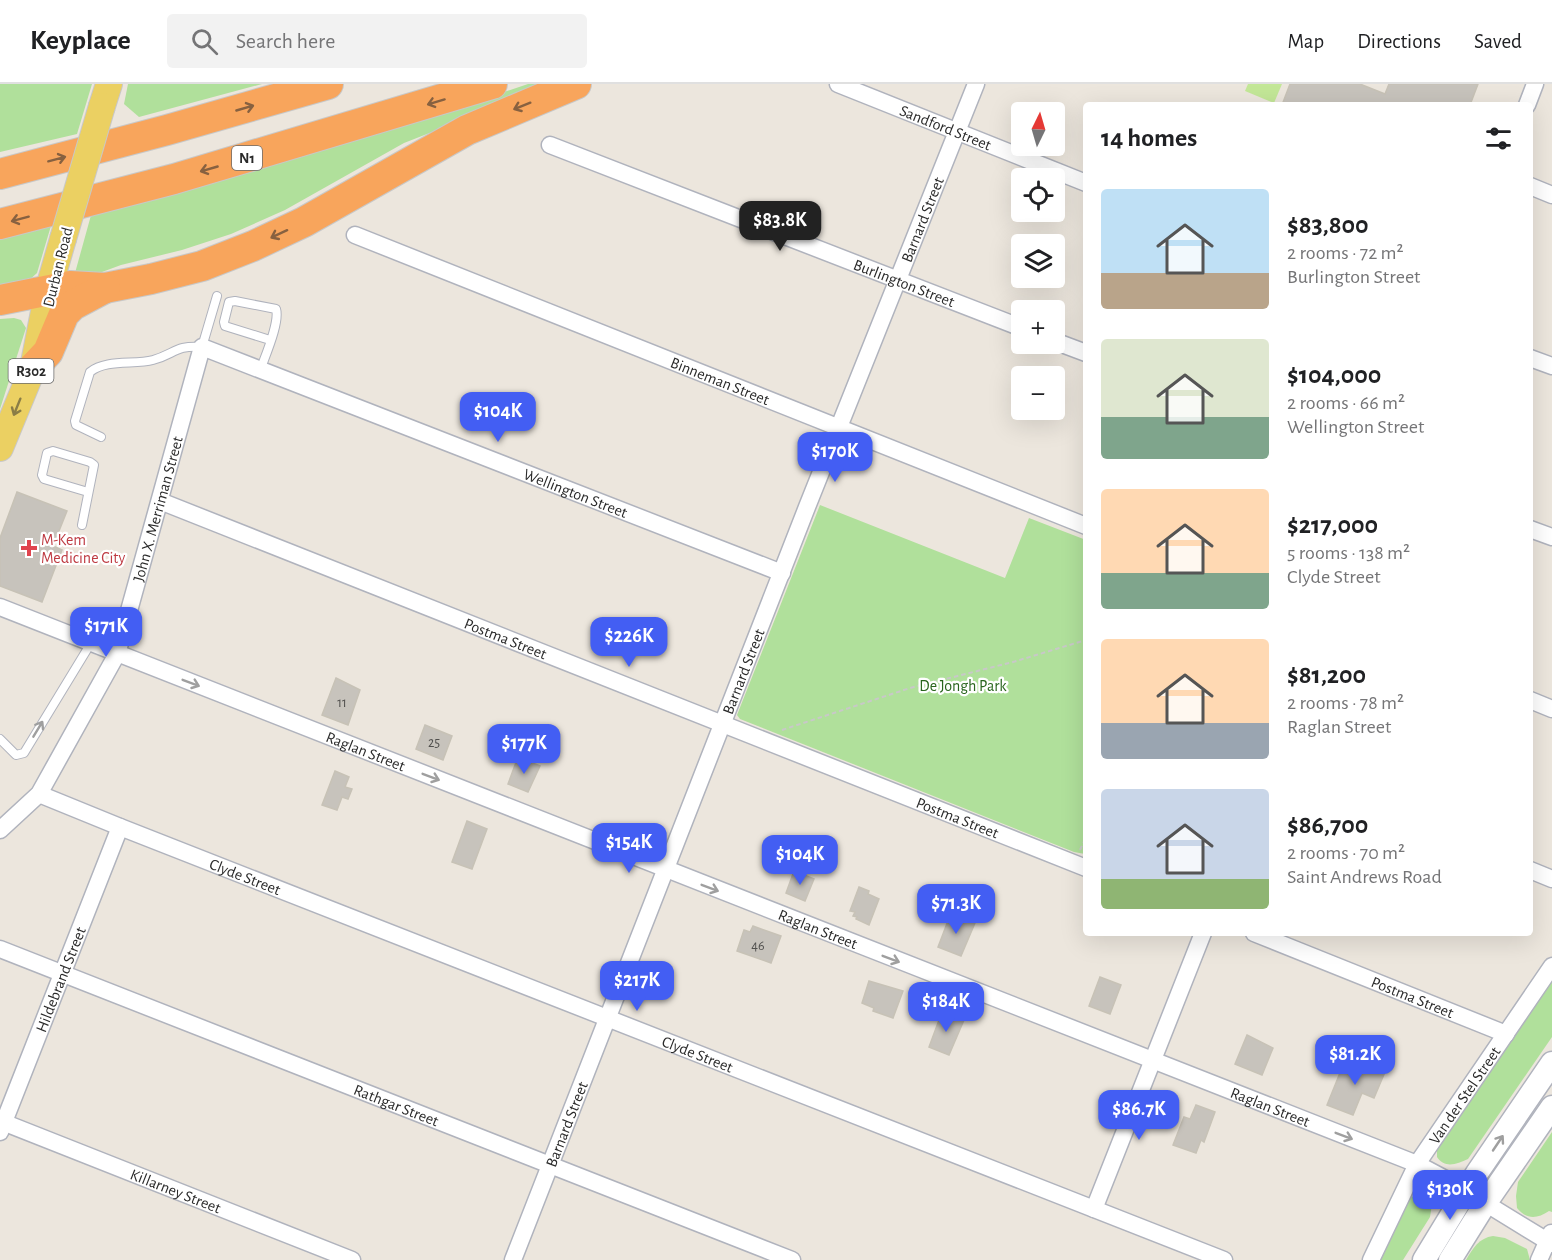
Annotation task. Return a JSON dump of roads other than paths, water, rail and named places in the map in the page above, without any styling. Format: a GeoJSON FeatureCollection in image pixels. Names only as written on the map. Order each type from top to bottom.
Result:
{"type":"FeatureCollection","features":[{"type":"Feature","properties":{"kind":"highway"},"geometry":{"type":"LineString","coordinates":[[0,174],[328,84]]}},
{"type":"Feature","properties":{"kind":"highway","name":"N1"},"geometry":{"type":"LineString","coordinates":[[0,224],[174,179],[492,84]]}},
{"type":"Feature","properties":{"kind":"highway"},"geometry":{"type":"LineString","coordinates":[[0,300],[70,286],[105,288],[202,266],[253,246],[304,222],[467,130],[576,84]]}},
{"type":"Feature","properties":{"kind":"highway"},"geometry":{"type":"LineString","coordinates":[[33,368],[48,352],[64,314],[73,305],[105,288]]}},
{"type":"Feature","properties":{"kind":"main road","name":"Durban Road"},"geometry":{"type":"LineString","coordinates":[[0,448],[33,368],[48,291],[106,95]]}},
{"type":"Feature","properties":{"kind":"main road"},"geometry":{"type":"LineString","coordinates":[[1424,1260],[1466,1192],[1552,1063]]}},
{"type":"Feature","properties":{"kind":"main road"},"geometry":{"type":"LineString","coordinates":[[1450,1260],[1485,1204],[1552,1107]]}},
{"type":"Feature","properties":{"kind":"street","name":"Sandford Street"},"geometry":{"type":"LineString","coordinates":[[838,84],[1083,182]]}},
{"type":"Feature","properties":{"kind":"street","name":"Barnard Street"},"geometry":{"type":"LineString","coordinates":[[513,1260],[722,723],[976,84]]}},
{"type":"Feature","properties":{"kind":"street"},"geometry":{"type":"LineString","coordinates":[[1528,102],[1535,84]]}},
{"type":"Feature","properties":{"kind":"street","name":"Burlington Street"},"geometry":{"type":"LineString","coordinates":[[550,145],[1011,324]]}},
{"type":"Feature","properties":{"kind":"street"},"geometry":{"type":"LineString","coordinates":[[1533,187],[1552,195]]}},
{"type":"Feature","properties":{"kind":"street","name":"Binneman Street"},"geometry":{"type":"LineString","coordinates":[[355,235],[1083,525]]}},
{"type":"Feature","properties":{"kind":"street"},"geometry":{"type":"LineString","coordinates":[[1065,345],[1083,352]]}},
{"type":"Feature","properties":{"kind":"street","name":"Wellington Street"},"geometry":{"type":"LineString","coordinates":[[202,347],[261,368],[782,573]]}},
{"type":"Feature","properties":{"kind":"street","name":"John X. Merriman Street"},"geometry":{"type":"LineString","coordinates":[[0,830],[39,794],[117,654],[202,347]]}},
{"type":"Feature","properties":{"kind":"street"},"geometry":{"type":"LineString","coordinates":[[1533,359],[1552,366]]}},
{"type":"Feature","properties":{"kind":"street","name":"Postma Street"},"geometry":{"type":"LineString","coordinates":[[160,501],[722,723],[1083,860]]}},
{"type":"Feature","properties":{"kind":"street"},"geometry":{"type":"LineString","coordinates":[[1533,530],[1552,537]]}},
{"type":"Feature","properties":{"kind":"street","name":"Raglan Street"},"geometry":{"type":"LineString","coordinates":[[0,607],[1417,1164],[1550,1239]]}},
{"type":"Feature","properties":{"kind":"street"},"geometry":{"type":"LineString","coordinates":[[86,641],[106,640],[123,634]]}},
{"type":"Feature","properties":{"kind":"street"},"geometry":{"type":"LineString","coordinates":[[1533,701],[1552,709]]}},
{"type":"Feature","properties":{"kind":"street","name":"Clyde Street"},"geometry":{"type":"LineString","coordinates":[[39,794],[1224,1260]]}},
{"type":"Feature","properties":{"kind":"street","name":"Hildebrand Street"},"geometry":{"type":"LineString","coordinates":[[1,1125],[63,975],[120,827]]}},
{"type":"Feature","properties":{"kind":"street"},"geometry":{"type":"LineString","coordinates":[[1533,871],[1552,879]]}},
{"type":"Feature","properties":{"kind":"street"},"geometry":{"type":"LineString","coordinates":[[1094,1209],[1202,936]]}},
{"type":"Feature","properties":{"kind":"street","name":"Postma Street"},"geometry":{"type":"LineString","coordinates":[[1261,936],[1506,1034]]}},
{"type":"Feature","properties":{"kind":"street","name":"Rathgar Street"},"geometry":{"type":"LineString","coordinates":[[0,949],[792,1260]]}},
{"type":"Feature","properties":{"kind":"street","name":"Van der Stel Street"},"geometry":{"type":"LineString","coordinates":[[1371,1260],[1417,1164],[1552,966]]}},
{"type":"Feature","properties":{"kind":"street","name":"Killarney Street"},"geometry":{"type":"LineString","coordinates":[[1,1125],[352,1260]]}},
{"type":"Feature","properties":{"kind":"street"},"geometry":{"type":"LineString","coordinates":[[1539,1260],[1550,1239]]}},
{"type":"Feature","properties":{"kind":"lane","name":"John X. Merriman Street"},"geometry":{"type":"LineString","coordinates":[[202,347],[217,296]]}},
{"type":"Feature","properties":{"kind":"lane"},"geometry":{"type":"LineString","coordinates":[[261,368],[270,340],[278,314],[275,307],[229,302],[225,326],[270,340]]}},
{"type":"Feature","properties":{"kind":"lane"},"geometry":{"type":"LineString","coordinates":[[101,437],[76,424],[75,421],[90,372],[103,366],[152,361],[181,347],[202,347]]}},
{"type":"Feature","properties":{"kind":"lane"},"geometry":{"type":"LineString","coordinates":[[82,525],[94,468],[93,463],[53,451],[47,453],[42,475],[44,479],[88,492]]}},
{"type":"Feature","properties":{"kind":"lane"},"geometry":{"type":"LineString","coordinates":[[0,739],[16,755],[24,753],[86,641]]}},
{"type":"Feature","properties":{"kind":"place","name":"M-Kem Medicine City"},"geometry":{"type":"Point","coordinates":[29,548]}},
{"type":"Feature","properties":{"kind":"park label","name":"De Jongh Park"},"geometry":{"type":"Point","coordinates":[963,685]}}]}
